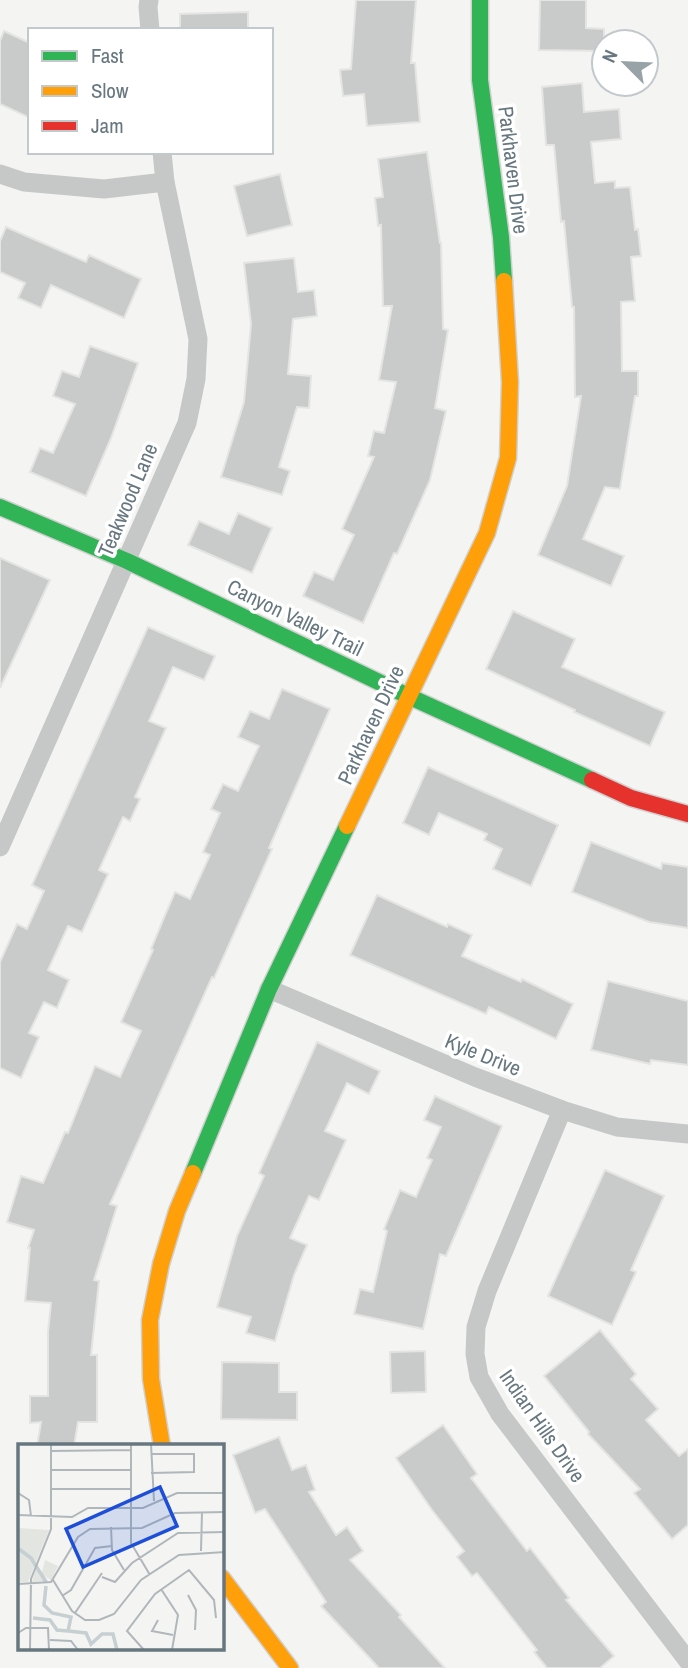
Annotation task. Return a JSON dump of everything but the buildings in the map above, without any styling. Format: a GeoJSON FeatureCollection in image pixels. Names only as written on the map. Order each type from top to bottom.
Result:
{"type":"FeatureCollection","features":[{"type":"Feature","properties":{"kind":"street"},"geometry":{"type":"LineString","coordinates":[[149,0],[150,28]]}},
{"type":"Feature","properties":{"kind":"street","name":"Parkhaven Drive"},"geometry":{"type":"LineString","coordinates":[[162,1444],[151,1379],[150,1320],[161,1264],[177,1211],[269,989],[487,533],[508,458],[510,382],[501,237],[480,80],[480,0]]}},
{"type":"Feature","properties":{"kind":"street","name":"Teakwood Lane"},"geometry":{"type":"LineString","coordinates":[[0,847],[187,423],[196,379],[198,339],[165,182],[162,154]]}},
{"type":"Feature","properties":{"kind":"street"},"geometry":{"type":"LineString","coordinates":[[0,174],[23,182],[104,189],[165,182]]}},
{"type":"Feature","properties":{"kind":"street","name":"Canyon Valley Trail"},"geometry":{"type":"LineString","coordinates":[[0,507],[127,561],[408,696],[631,798],[688,814]]}},
{"type":"Feature","properties":{"kind":"street","name":"Kyle Drive"},"geometry":{"type":"LineString","coordinates":[[269,989],[475,1077],[562,1110],[617,1127],[688,1134]]}},
{"type":"Feature","properties":{"kind":"street","name":"Indian Hills Drive"},"geometry":{"type":"LineString","coordinates":[[562,1110],[487,1292],[476,1327],[475,1354],[479,1377],[500,1414],[688,1661]]}},
{"type":"Feature","properties":{"kind":"street"},"geometry":{"type":"LineString","coordinates":[[224,1581],[290,1668]]}},
{"type":"Feature","properties":{"kind":"traffic: fast"},"geometry":{"type":"LineString","coordinates":[[480,0],[480,80],[501,237],[504,281]]}},
{"type":"Feature","properties":{"kind":"traffic: fast"},"geometry":{"type":"LineString","coordinates":[[0,507],[127,561],[408,696],[592,780]]}},
{"type":"Feature","properties":{"kind":"traffic: fast"},"geometry":{"type":"LineString","coordinates":[[193,1173],[269,989],[347,826]]}},
{"type":"Feature","properties":{"kind":"traffic: slow"},"geometry":{"type":"LineString","coordinates":[[347,826],[487,533],[508,458],[510,382],[504,281]]}},
{"type":"Feature","properties":{"kind":"traffic: slow"},"geometry":{"type":"LineString","coordinates":[[162,1444],[151,1379],[150,1320],[161,1264],[177,1211],[193,1173]]}},
{"type":"Feature","properties":{"kind":"traffic: slow"},"geometry":{"type":"LineString","coordinates":[[224,1581],[290,1668]]}},
{"type":"Feature","properties":{"kind":"traffic: jam"},"geometry":{"type":"LineString","coordinates":[[592,780],[631,798],[688,814]]}}]}
